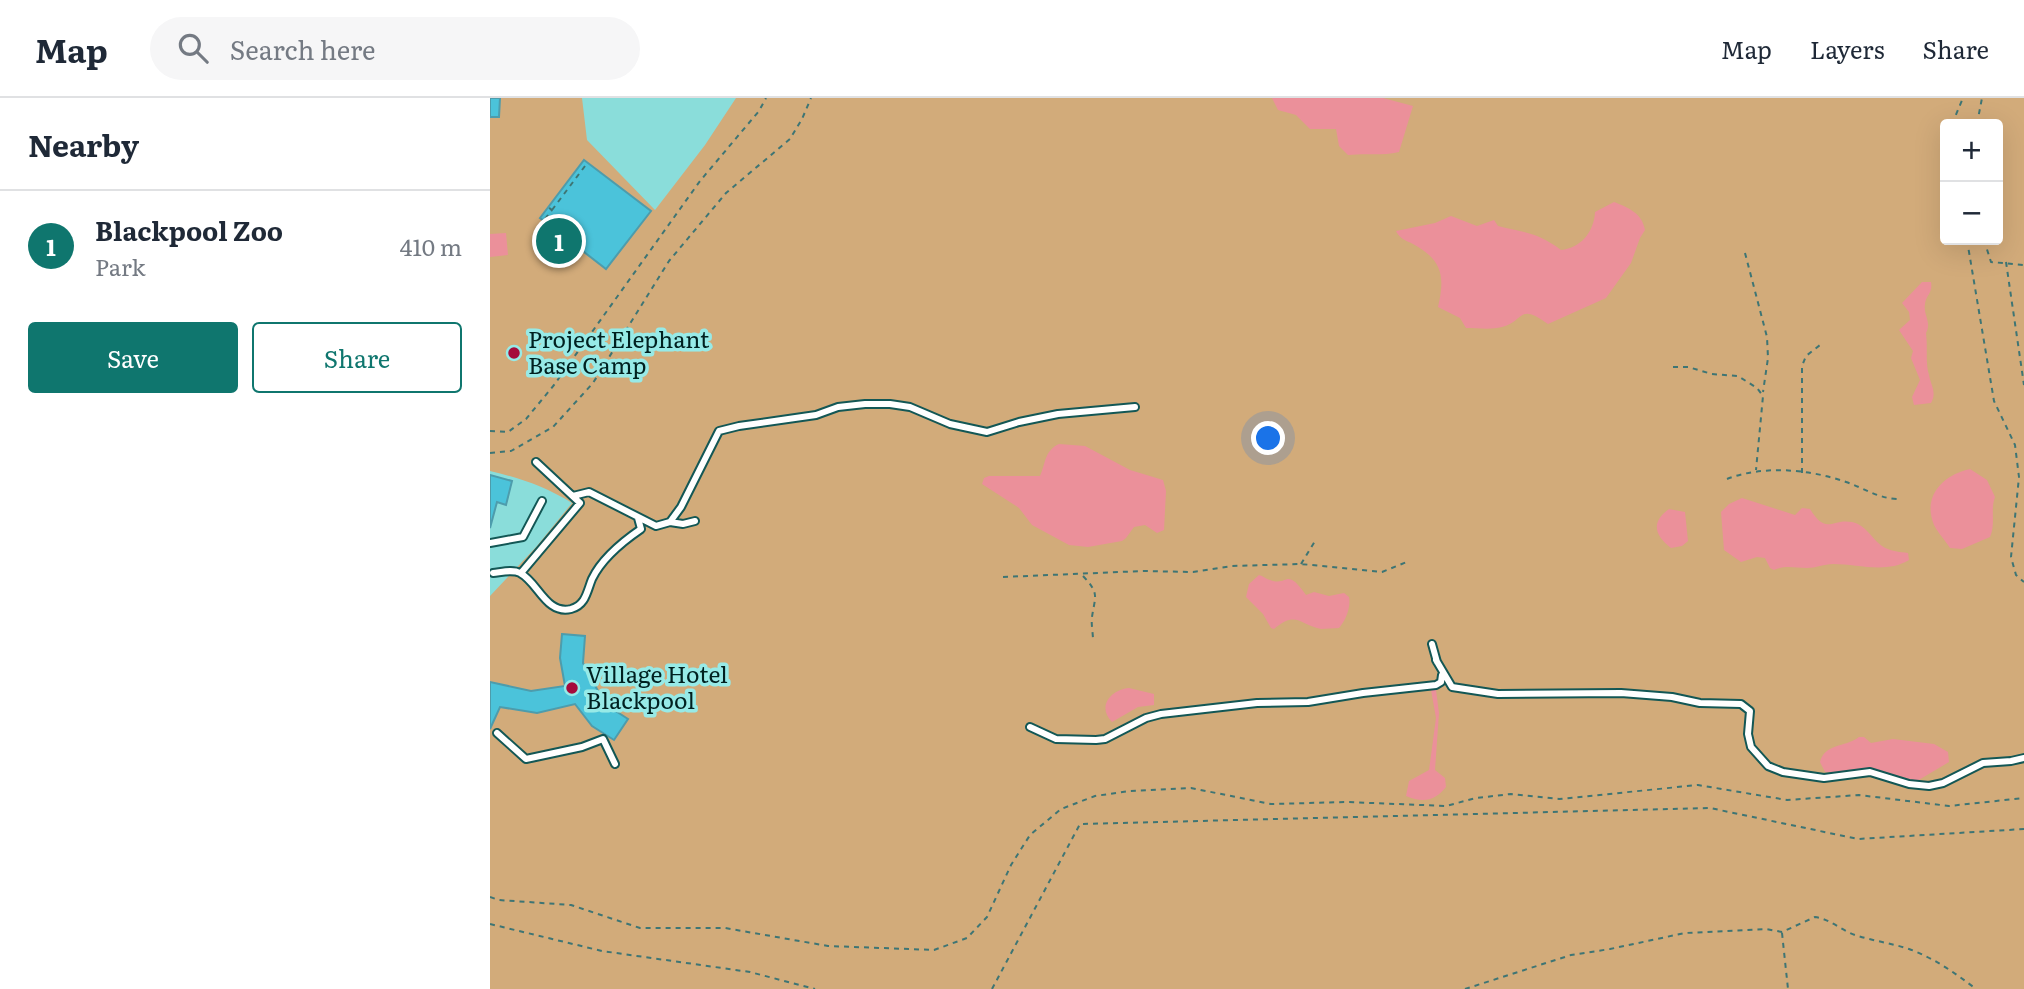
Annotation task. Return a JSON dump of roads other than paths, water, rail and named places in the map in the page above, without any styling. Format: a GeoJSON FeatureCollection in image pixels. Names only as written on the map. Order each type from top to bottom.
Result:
{"type":"FeatureCollection","features":[{"type":"Feature","properties":{"kind":"lane"},"geometry":{"type":"LineString","coordinates":[[670,522],[681,508],[719,431],[739,426],[816,415],[838,408],[890,404],[910,407],[950,424],[987,432],[1058,414],[1135,407]]}},
{"type":"Feature","properties":{"kind":"lane"},"geometry":{"type":"LineString","coordinates":[[521,573],[580,503],[536,462]]}},
{"type":"Feature","properties":{"kind":"lane"},"geometry":{"type":"LineString","coordinates":[[573,496],[589,492],[656,526],[670,522],[682,524],[695,521]]}},
{"type":"Feature","properties":{"kind":"lane"},"geometry":{"type":"LineString","coordinates":[[490,543],[523,537],[542,500]]}},
{"type":"Feature","properties":{"kind":"lane"},"geometry":{"type":"LineString","coordinates":[[494,573],[521,573],[547,602],[563,609],[573,609],[586,597],[604,561],[626,539],[641,529],[638,518]]}},
{"type":"Feature","properties":{"kind":"lane"},"geometry":{"type":"LineString","coordinates":[[1030,727],[1056,739],[1096,740],[1105,739],[1146,718],[1161,714],[1257,703],[1308,702],[1371,691],[1436,685],[1441,682],[1443,676],[1432,644]]}},
{"type":"Feature","properties":{"kind":"lane"},"geometry":{"type":"LineString","coordinates":[[1436,660],[1452,687],[1490,693],[1621,693],[1672,697],[1700,703],[1741,704],[1750,711],[1749,738],[1754,751],[1772,769],[1783,772],[1824,778],[1870,772],[1909,785],[1929,786],[1943,783],[1983,763],[2024,758]]}},
{"type":"Feature","properties":{"kind":"lane"},"geometry":{"type":"LineString","coordinates":[[497,733],[526,759],[582,747],[603,739],[615,764]]}},
{"type":"Feature","properties":{"kind":"place","name":"Blackpool Zoo"},"geometry":{"type":"Point","coordinates":[559,241]}},
{"type":"Feature","properties":{"kind":"place","name":"Project Elephant Base Camp"},"geometry":{"type":"Point","coordinates":[514,353]}},
{"type":"Feature","properties":{"kind":"place","name":"Village Hotel Blackpool"},"geometry":{"type":"Point","coordinates":[572,688]}}]}
